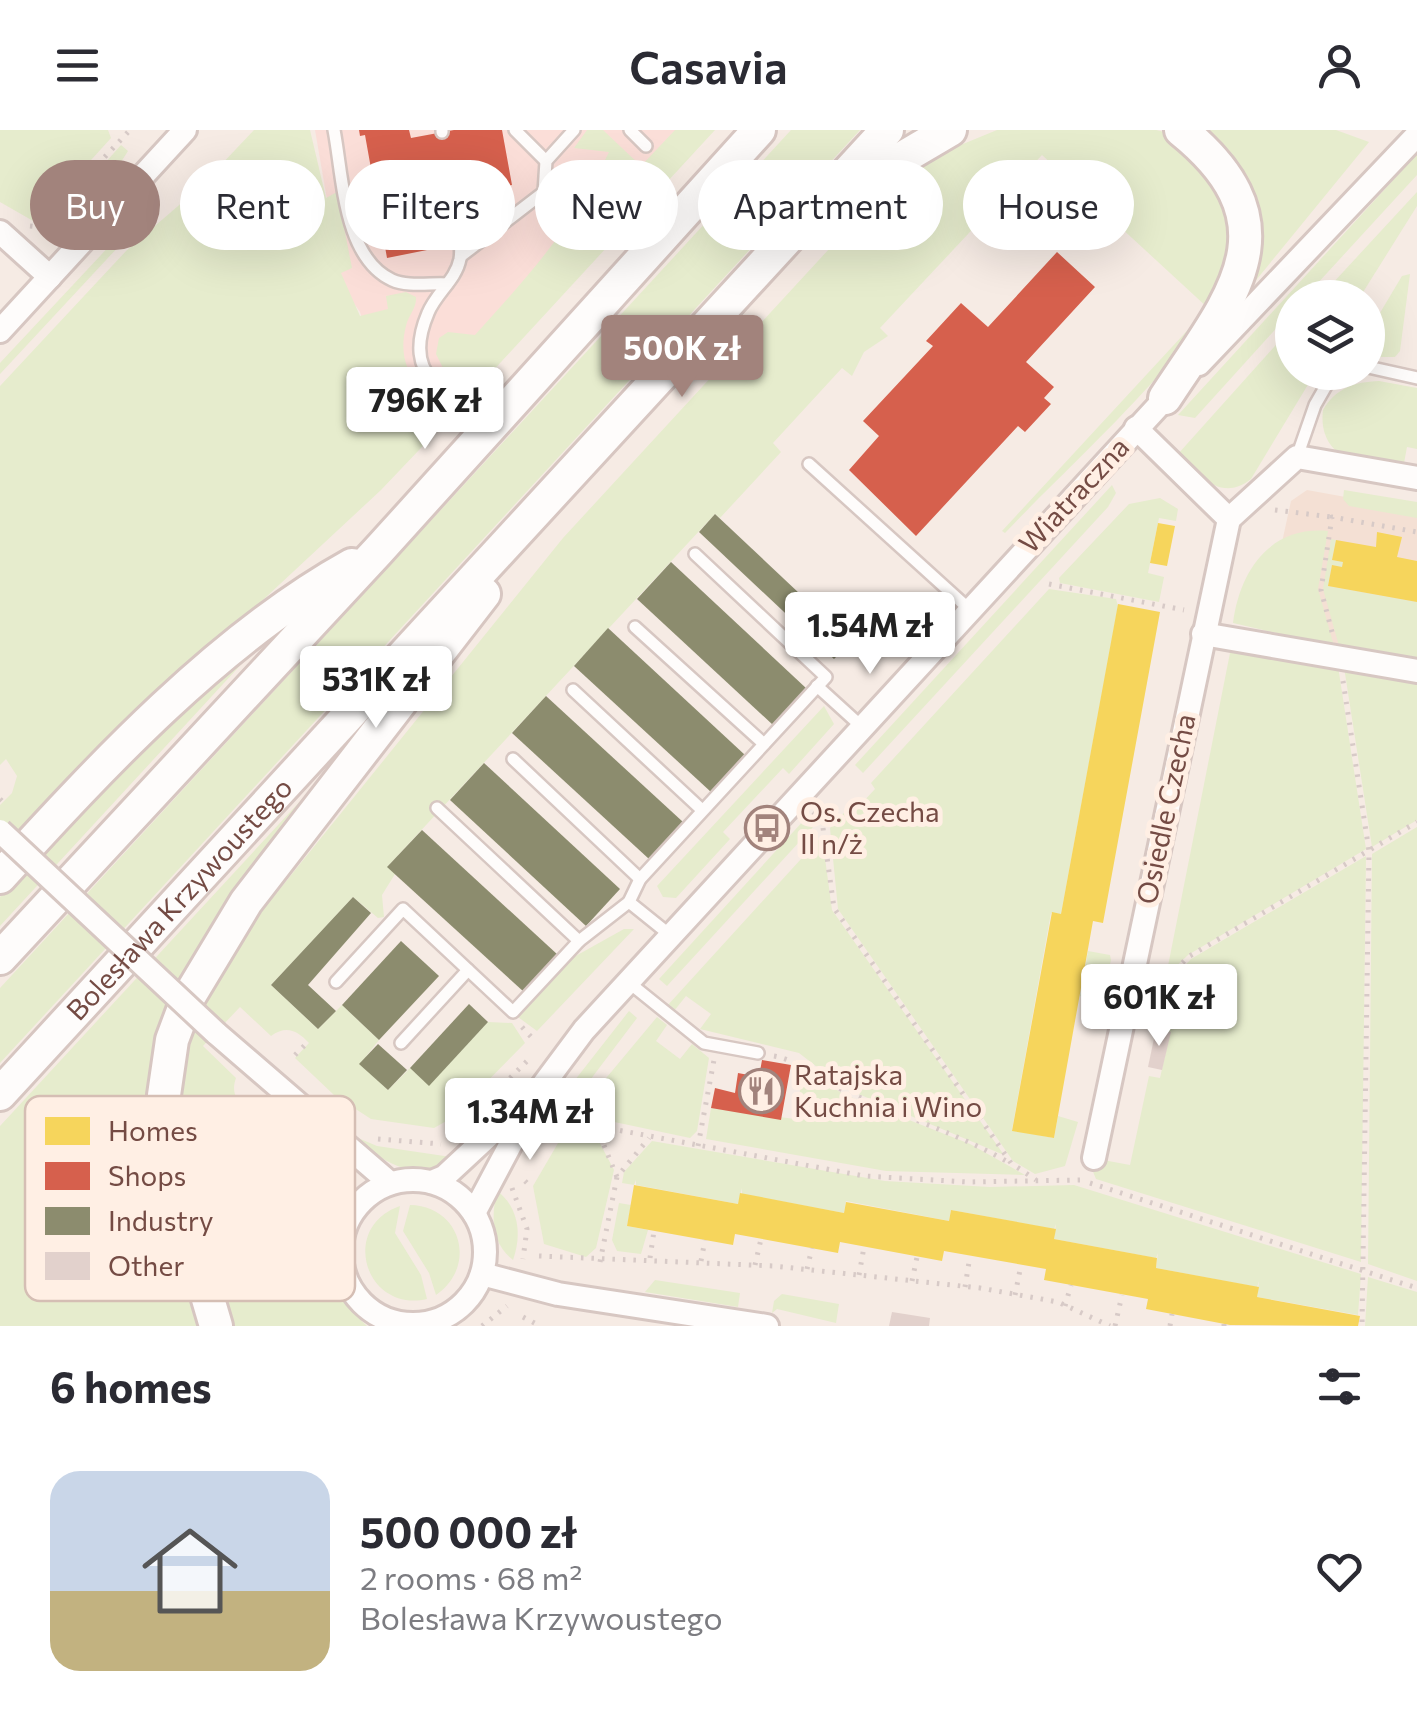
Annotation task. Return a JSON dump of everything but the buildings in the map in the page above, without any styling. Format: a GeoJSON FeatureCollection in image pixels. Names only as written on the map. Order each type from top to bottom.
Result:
{"type":"FeatureCollection","features":[{"type":"Feature","properties":{"kind":"main road"},"geometry":{"type":"LineString","coordinates":[[0,958],[378,551],[759,130]]}},
{"type":"Feature","properties":{"kind":"main road","name":"Bolesława Krzywoustego"},"geometry":{"type":"LineString","coordinates":[[859,160],[887,130]]}},
{"type":"Feature","properties":{"kind":"main road"},"geometry":{"type":"LineString","coordinates":[[898,160],[950,130]]}},
{"type":"Feature","properties":{"kind":"main road"},"geometry":{"type":"LineString","coordinates":[[1164,398],[1218,321],[1244,266],[1245,236],[1239,204],[1206,150],[1181,130]]}},
{"type":"Feature","properties":{"kind":"main road","name":"Bolesława Krzywoustego"},"geometry":{"type":"LineString","coordinates":[[0,1094],[505,549],[775,250]]}},
{"type":"Feature","properties":{"kind":"main road"},"geometry":{"type":"LineString","coordinates":[[164,1096],[172,1040],[187,1000],[246,902],[477,608],[505,549]]}},
{"type":"Feature","properties":{"kind":"main road"},"geometry":{"type":"LineString","coordinates":[[0,877],[117,754],[216,664],[317,584],[378,551]]}},
{"type":"Feature","properties":{"kind":"main road"},"geometry":{"type":"LineString","coordinates":[[209,1301],[216,1326]]}},
{"type":"Feature","properties":{"kind":"street"},"geometry":{"type":"LineString","coordinates":[[0,331],[186,130]]}},
{"type":"Feature","properties":{"kind":"street","name":"Wiatraczna"},"geometry":{"type":"LineString","coordinates":[[432,1182],[467,1156],[540,1089],[627,981],[861,726],[1164,398],[1260,305],[1417,134]]}},
{"type":"Feature","properties":{"kind":"street"},"geometry":{"type":"LineString","coordinates":[[6,238],[50,278]]}},
{"type":"Feature","properties":{"kind":"street"},"geometry":{"type":"LineString","coordinates":[[1136,428],[1230,518],[1297,457],[1417,478]]}},
{"type":"Feature","properties":{"kind":"street","name":"Osiedle Czecha"},"geometry":{"type":"LineString","coordinates":[[1094,1158],[1230,518]]}},
{"type":"Feature","properties":{"kind":"street"},"geometry":{"type":"LineString","coordinates":[[1203,634],[1417,671]]}},
{"type":"Feature","properties":{"kind":"street"},"geometry":{"type":"LineString","coordinates":[[0,831],[284,1096]]}},
{"type":"Feature","properties":{"kind":"street","name":"Wiatraczna"},"geometry":{"type":"LineString","coordinates":[[474,1213],[540,1089]]}},
{"type":"Feature","properties":{"kind":"street"},"geometry":{"type":"LineString","coordinates":[[355,1154],[390,1183]]}},
{"type":"Feature","properties":{"kind":"street"},"geometry":{"type":"LineString","coordinates":[[355,1209],[366,1196],[390,1183],[432,1182],[456,1194],[474,1213],[484,1242],[482,1274],[458,1310],[437,1323],[388,1324],[355,1297]]}},
{"type":"Feature","properties":{"kind":"street"},"geometry":{"type":"LineString","coordinates":[[482,1274],[558,1294],[767,1326]]}},
{"type":"Feature","properties":{"kind":"lane"},"geometry":{"type":"LineString","coordinates":[[334,130],[358,247],[392,280],[447,284]]}},
{"type":"Feature","properties":{"kind":"lane"},"geometry":{"type":"LineString","coordinates":[[516,130],[546,160],[574,130]]}},
{"type":"Feature","properties":{"kind":"lane"},"geometry":{"type":"LineString","coordinates":[[630,130],[646,146]]}},
{"type":"Feature","properties":{"kind":"lane"},"geometry":{"type":"LineString","coordinates":[[518,396],[464,398],[431,381],[420,341],[429,310],[461,256],[535,199]]}},
{"type":"Feature","properties":{"kind":"lane"},"geometry":{"type":"LineString","coordinates":[[460,250],[461,256]]}},
{"type":"Feature","properties":{"kind":"lane"},"geometry":{"type":"LineString","coordinates":[[1385,371],[1417,378]]}},
{"type":"Feature","properties":{"kind":"lane"},"geometry":{"type":"LineString","coordinates":[[1297,457],[1324,390]]}},
{"type":"Feature","properties":{"kind":"lane"},"geometry":{"type":"LineString","coordinates":[[810,464],[970,609]]}},
{"type":"Feature","properties":{"kind":"lane"},"geometry":{"type":"LineString","coordinates":[[336,982],[403,909],[513,1012],[579,942],[629,902],[640,879],[826,677],[695,554]]}},
{"type":"Feature","properties":{"kind":"lane"},"geometry":{"type":"LineString","coordinates":[[635,628],[764,744]]}},
{"type":"Feature","properties":{"kind":"lane"},"geometry":{"type":"LineString","coordinates":[[817,686],[861,726]]}},
{"type":"Feature","properties":{"kind":"lane"},"geometry":{"type":"LineString","coordinates":[[573,690],[702,810]]}},
{"type":"Feature","properties":{"kind":"lane"},"geometry":{"type":"LineString","coordinates":[[513,759],[640,879]]}},
{"type":"Feature","properties":{"kind":"lane"},"geometry":{"type":"LineString","coordinates":[[437,808],[579,942]]}},
{"type":"Feature","properties":{"kind":"lane"},"geometry":{"type":"LineString","coordinates":[[629,902],[670,935]]}},
{"type":"Feature","properties":{"kind":"lane"},"geometry":{"type":"LineString","coordinates":[[401,1043],[468,970]]}},
{"type":"Feature","properties":{"kind":"lane"},"geometry":{"type":"LineString","coordinates":[[627,981],[704,1043],[758,1053]]}},
{"type":"Feature","properties":{"kind":"path"},"geometry":{"type":"LineString","coordinates":[[6,238],[28,226],[39,227],[130,130]]}},
{"type":"Feature","properties":{"kind":"path"},"geometry":{"type":"LineString","coordinates":[[1362,1326],[1369,851],[1339,658],[1321,590],[1332,517],[1417,532]]}},
{"type":"Feature","properties":{"kind":"path"},"geometry":{"type":"LineString","coordinates":[[1049,584],[1186,611]]}},
{"type":"Feature","properties":{"kind":"path"},"geometry":{"type":"LineString","coordinates":[[1168,978],[1188,957],[1417,822]]}},
{"type":"Feature","properties":{"kind":"path"},"geometry":{"type":"LineString","coordinates":[[823,828],[834,908],[1011,1163]]}},
{"type":"Feature","properties":{"kind":"path"},"geometry":{"type":"LineString","coordinates":[[520,1026],[534,1040]]}},
{"type":"Feature","properties":{"kind":"path"},"geometry":{"type":"LineString","coordinates":[[296,1055],[308,1042]]}},
{"type":"Feature","properties":{"kind":"path"},"geometry":{"type":"LineString","coordinates":[[698,1146],[717,1045]]}},
{"type":"Feature","properties":{"kind":"path"},"geometry":{"type":"LineString","coordinates":[[758,1053],[798,1060],[844,1090],[972,1142],[1036,1180]]}},
{"type":"Feature","properties":{"kind":"path"},"geometry":{"type":"LineString","coordinates":[[573,1110],[596,1126],[864,1176],[1073,1178],[1417,1288]]}},
{"type":"Feature","properties":{"kind":"path"},"geometry":{"type":"LineString","coordinates":[[596,1126],[617,1176]]}},
{"type":"Feature","properties":{"kind":"path"},"geometry":{"type":"LineString","coordinates":[[365,1134],[398,1142],[448,1142],[467,1156]]}},
{"type":"Feature","properties":{"kind":"path"},"geometry":{"type":"LineString","coordinates":[[600,1262],[617,1176],[650,1137]]}},
{"type":"Feature","properties":{"kind":"path"},"geometry":{"type":"LineString","coordinates":[[482,1326],[505,1310],[526,1244],[524,1216],[514,1190],[493,1174]]}},
{"type":"Feature","properties":{"kind":"path"},"geometry":{"type":"LineString","coordinates":[[650,1258],[654,1231]]}},
{"type":"Feature","properties":{"kind":"path"},"geometry":{"type":"LineString","coordinates":[[755,1265],[760,1239]]}},
{"type":"Feature","properties":{"kind":"path"},"geometry":{"type":"LineString","coordinates":[[701,1261],[705,1240]]}},
{"type":"Feature","properties":{"kind":"path"},"geometry":{"type":"LineString","coordinates":[[859,1275],[864,1247]]}},
{"type":"Feature","properties":{"kind":"path"},"geometry":{"type":"LineString","coordinates":[[807,1270],[812,1248]]}},
{"type":"Feature","properties":{"kind":"path"},"geometry":{"type":"LineString","coordinates":[[539,1256],[600,1262],[650,1258],[701,1261],[965,1287],[1065,1306],[1113,1326],[1122,1294]]}},
{"type":"Feature","properties":{"kind":"path"},"geometry":{"type":"LineString","coordinates":[[965,1287],[970,1256]]}},
{"type":"Feature","properties":{"kind":"path"},"geometry":{"type":"LineString","coordinates":[[912,1281],[917,1257]]}},
{"type":"Feature","properties":{"kind":"path"},"geometry":{"type":"LineString","coordinates":[[1014,1295],[1021,1265]]}},
{"type":"Feature","properties":{"kind":"path"},"geometry":{"type":"LineString","coordinates":[[1065,1306],[1071,1286]]}},
{"type":"Feature","properties":{"kind":"path"},"geometry":{"type":"LineString","coordinates":[[1170,1326],[1172,1314]]}},
{"type":"Feature","properties":{"kind":"path"},"geometry":{"type":"LineString","coordinates":[[523,1318],[540,1326]]}},
{"type":"Feature","properties":{"kind":"shaded area"},"geometry":{"type":"Polygon","coordinates":[[[315,130],[679,130],[651,160],[535,160],[535,250],[569,250],[410,423],[381,377],[360,312],[342,286],[325,188],[325,160],[320,160],[315,130]]]}},
{"type":"Feature","properties":{"kind":"shaded area"},"geometry":{"type":"Polygon","coordinates":[[[1307,490],[1417,510],[1417,658],[1263,630],[1291,501],[1307,490]]]}},
{"type":"Feature","properties":{"kind":"green space"},"geometry":{"type":"Polygon","coordinates":[[[0,130],[108,130],[111,138],[91,160],[30,160],[30,219],[0,202],[0,130]]]}},
{"type":"Feature","properties":{"kind":"green space"},"geometry":{"type":"Polygon","coordinates":[[[254,130],[310,130],[317,160],[226,160],[254,130]]]}},
{"type":"Feature","properties":{"kind":"green space"},"geometry":{"type":"Polygon","coordinates":[[[587,130],[603,130],[635,160],[605,160],[609,152],[574,148],[587,130]]]}},
{"type":"Feature","properties":{"kind":"green space"},"geometry":{"type":"Polygon","coordinates":[[[675,130],[715,130],[678,170],[678,160],[647,160],[675,130]]]}},
{"type":"Feature","properties":{"kind":"green space"},"geometry":{"type":"Polygon","coordinates":[[[791,130],[860,130],[832,160],[763,160],[791,130]]]}},
{"type":"Feature","properties":{"kind":"green space"},"geometry":{"type":"Polygon","coordinates":[[[997,130],[1156,130],[1181,142],[1196,156],[1224,198],[1231,220],[1233,265],[1222,293],[1169,364],[1005,533],[1002,531],[1208,308],[1134,240],[1134,160],[1047,160],[1042,155],[1037,160],[963,160],[963,239],[880,328],[888,336],[864,352],[852,376],[842,368],[773,443],[781,452],[720,518],[715,514],[388,866],[395,874],[382,895],[384,917],[378,918],[353,897],[271,985],[318,1029],[342,1005],[379,1040],[360,1064],[388,1090],[410,1068],[429,1085],[488,1022],[512,1023],[525,1043],[450,1119],[434,1128],[371,1119],[355,1109],[355,1096],[336,1096],[295,1058],[309,1043],[305,1039],[286,1030],[271,1036],[240,1007],[203,1046],[236,1078],[236,1096],[179,1096],[185,1054],[200,1008],[225,957],[563,538],[828,250],[943,250],[943,160],[927,160],[997,130]]]}},
{"type":"Feature","properties":{"kind":"green space"},"geometry":{"type":"Polygon","coordinates":[[[1199,130],[1336,130],[1369,142],[1248,290],[1254,266],[1199,130]]]}},
{"type":"Feature","properties":{"kind":"green space"},"geometry":{"type":"Polygon","coordinates":[[[121,145],[128,151],[122,160],[108,160],[121,145]]]}},
{"type":"Feature","properties":{"kind":"green space"},"geometry":{"type":"Polygon","coordinates":[[[1417,154],[1417,175],[1321,280],[1302,280],[1417,154]]]}},
{"type":"Feature","properties":{"kind":"green space"},"geometry":{"type":"Polygon","coordinates":[[[337,192],[345,250],[348,250],[352,268],[341,273],[360,316],[388,309],[386,296],[406,292],[416,297],[403,341],[407,368],[432,397],[459,408],[381,490],[207,652],[0,856],[0,805],[12,793],[17,776],[6,759],[0,765],[0,386],[127,250],[160,250],[160,222],[180,204],[180,250],[325,250],[325,194],[326,198],[337,192]]]}},
{"type":"Feature","properties":{"kind":"green space"},"geometry":{"type":"Polygon","coordinates":[[[1417,192],[1417,206],[1371,280],[1336,280],[1417,192]]]}},
{"type":"Feature","properties":{"kind":"green space"},"geometry":{"type":"Polygon","coordinates":[[[698,231],[698,250],[749,250],[0,1063],[0,988],[698,231]]]}},
{"type":"Feature","properties":{"kind":"green space"},"geometry":{"type":"Polygon","coordinates":[[[106,250],[115,250],[0,374],[0,363],[106,250]]]}},
{"type":"Feature","properties":{"kind":"green space"},"geometry":{"type":"Polygon","coordinates":[[[548,250],[604,250],[489,375],[474,380],[445,372],[436,354],[439,338],[448,332],[475,335],[548,250]]]}},
{"type":"Feature","properties":{"kind":"green space"},"geometry":{"type":"Polygon","coordinates":[[[1410,274],[1400,351],[1395,357],[1385,357],[1385,305],[1402,276],[1410,274]]]}},
{"type":"Feature","properties":{"kind":"green space"},"geometry":{"type":"Polygon","coordinates":[[[1275,309],[1275,330],[1195,418],[1178,415],[1275,309]]]}},
{"type":"Feature","properties":{"kind":"green space"},"geometry":{"type":"Polygon","coordinates":[[[1275,346],[1275,390],[1305,390],[1251,479],[1240,486],[1220,487],[1178,454],[1275,346]]]}},
{"type":"Feature","properties":{"kind":"green space"},"geometry":{"type":"Polygon","coordinates":[[[1385,382],[1417,388],[1417,449],[1407,447],[1404,463],[1355,455],[1353,461],[1338,453],[1325,434],[1323,410],[1340,391],[1385,390],[1385,382]]]}},
{"type":"Feature","properties":{"kind":"green space"},"geometry":{"type":"Polygon","coordinates":[[[1112,485],[1116,493],[1108,507],[863,773],[855,765],[1112,485]]]}},
{"type":"Feature","properties":{"kind":"green space"},"geometry":{"type":"Polygon","coordinates":[[[1344,490],[1417,502],[1417,518],[1349,506],[1343,499],[1344,490]]]}},
{"type":"Feature","properties":{"kind":"green space"},"geometry":{"type":"Polygon","coordinates":[[[1160,498],[1178,509],[1176,521],[1159,518],[1148,573],[1164,577],[1159,602],[1060,583],[1059,578],[1129,504],[1160,498]]]}},
{"type":"Feature","properties":{"kind":"green space"},"geometry":{"type":"Polygon","coordinates":[[[1328,531],[1318,589],[1334,646],[1233,623],[1243,585],[1262,555],[1290,536],[1328,531]]]}},
{"type":"Feature","properties":{"kind":"green space"},"geometry":{"type":"Polygon","coordinates":[[[1331,539],[1336,540],[1332,560],[1343,562],[1342,567],[1332,565],[1328,586],[1417,602],[1417,660],[1339,646],[1323,589],[1331,539]]]}},
{"type":"Feature","properties":{"kind":"green space"},"geometry":{"type":"Polygon","coordinates":[[[1049,589],[1116,599],[1118,606],[1061,914],[1051,913],[1012,1130],[1054,1138],[1058,1116],[1078,1122],[1065,1166],[1035,1174],[1013,1161],[838,909],[830,828],[856,800],[861,804],[875,789],[871,783],[1049,589]]]}},
{"type":"Feature","properties":{"kind":"green space"},"geometry":{"type":"Polygon","coordinates":[[[1231,648],[1338,666],[1366,849],[1188,955],[1166,976],[1231,648]]]}},
{"type":"Feature","properties":{"kind":"green space"},"geometry":{"type":"Polygon","coordinates":[[[247,655],[0,926],[0,897],[15,880],[114,776],[247,655]]]}},
{"type":"Feature","properties":{"kind":"green space"},"geometry":{"type":"Polygon","coordinates":[[[1344,667],[1417,680],[1417,820],[1372,847],[1344,667]]]}},
{"type":"Feature","properties":{"kind":"green space"},"geometry":{"type":"Polygon","coordinates":[[[824,706],[834,724],[789,774],[783,768],[723,832],[730,839],[676,898],[663,897],[657,886],[824,706]]]}},
{"type":"Feature","properties":{"kind":"green space"},"geometry":{"type":"Polygon","coordinates":[[[364,732],[213,926],[184,974],[165,1023],[175,1096],[28,1096],[364,732]]]}},
{"type":"Feature","properties":{"kind":"green space"},"geometry":{"type":"Polygon","coordinates":[[[805,819],[813,827],[667,986],[659,979],[805,819]]]}},
{"type":"Feature","properties":{"kind":"green space"},"geometry":{"type":"Polygon","coordinates":[[[1417,827],[1417,1281],[1368,1264],[1372,854],[1417,827]]]}},
{"type":"Feature","properties":{"kind":"green space"},"geometry":{"type":"Polygon","coordinates":[[[822,836],[832,910],[1004,1155],[844,1088],[799,1053],[700,1029],[711,1014],[686,996],[674,1011],[667,1006],[822,836]]]}},
{"type":"Feature","properties":{"kind":"green space"},"geometry":{"type":"Polygon","coordinates":[[[1366,856],[1361,1262],[1096,1179],[1087,1157],[1130,1165],[1149,1076],[1160,1078],[1170,1033],[1141,1026],[1157,1013],[1180,1010],[1185,989],[1171,980],[1191,959],[1366,856]]]}},
{"type":"Feature","properties":{"kind":"green space"},"geometry":{"type":"Polygon","coordinates":[[[624,929],[634,929],[537,1031],[518,1017],[572,958],[624,929]]]}},
{"type":"Feature","properties":{"kind":"green space"},"geometry":{"type":"Polygon","coordinates":[[[1088,951],[1110,955],[1101,1000],[1080,996],[1088,951]]]}},
{"type":"Feature","properties":{"kind":"green space"},"geometry":{"type":"Polygon","coordinates":[[[629,1011],[637,1018],[578,1096],[571,1090],[575,1080],[629,1011]]]}},
{"type":"Feature","properties":{"kind":"green space"},"geometry":{"type":"Polygon","coordinates":[[[657,1017],[667,1025],[656,1041],[680,1059],[692,1044],[709,1058],[697,1131],[690,1138],[605,1120],[592,1095],[657,1017]]]}},
{"type":"Feature","properties":{"kind":"green space"},"geometry":{"type":"Polygon","coordinates":[[[804,1068],[843,1094],[970,1144],[1025,1175],[886,1171],[706,1139],[711,1108],[795,1119],[804,1068]]]}},
{"type":"Feature","properties":{"kind":"green space"},"geometry":{"type":"Polygon","coordinates":[[[25,1099],[25,1301],[202,1301],[205,1326],[0,1326],[0,1126],[25,1099]]]}},
{"type":"Feature","properties":{"kind":"green space"},"geometry":{"type":"Polygon","coordinates":[[[594,1132],[614,1170],[596,1248],[586,1257],[544,1244],[533,1186],[561,1138],[594,1132]]]}},
{"type":"Feature","properties":{"kind":"green space"},"geometry":{"type":"Polygon","coordinates":[[[355,1137],[377,1146],[451,1157],[438,1166],[412,1170],[373,1152],[355,1137]]]}},
{"type":"Feature","properties":{"kind":"green space"},"geometry":{"type":"Polygon","coordinates":[[[652,1141],[885,1181],[990,1187],[1074,1185],[1361,1274],[1358,1315],[1257,1297],[1259,1281],[1257,1287],[1156,1268],[1158,1253],[1156,1258],[1054,1239],[1056,1224],[1054,1229],[951,1210],[949,1221],[846,1201],[844,1213],[742,1194],[742,1188],[738,1204],[636,1185],[636,1180],[634,1185],[622,1183],[624,1172],[652,1141]]]}},
{"type":"Feature","properties":{"kind":"green space"},"geometry":{"type":"Polygon","coordinates":[[[497,1191],[510,1205],[517,1222],[513,1260],[500,1246],[494,1228],[497,1191]]]}},
{"type":"Feature","properties":{"kind":"green space"},"geometry":{"type":"Polygon","coordinates":[[[619,1203],[631,1205],[627,1226],[648,1230],[641,1254],[617,1251],[612,1240],[619,1203]]]}},
{"type":"Feature","properties":{"kind":"green space"},"geometry":{"type":"Polygon","coordinates":[[[410,1205],[441,1215],[458,1240],[457,1269],[436,1295],[429,1273],[403,1231],[410,1205]]]}},
{"type":"Feature","properties":{"kind":"green space"},"geometry":{"type":"Polygon","coordinates":[[[400,1206],[395,1233],[421,1275],[427,1299],[406,1300],[388,1293],[367,1266],[365,1248],[370,1231],[381,1217],[400,1206]]]}},
{"type":"Feature","properties":{"kind":"green space"},"geometry":{"type":"Polygon","coordinates":[[[1368,1277],[1417,1292],[1417,1326],[1365,1326],[1368,1277]]]}},
{"type":"Feature","properties":{"kind":"green space"},"geometry":{"type":"Polygon","coordinates":[[[655,1280],[740,1293],[738,1307],[645,1292],[655,1280]]]}},
{"type":"Feature","properties":{"kind":"green space"},"geometry":{"type":"Polygon","coordinates":[[[782,1294],[839,1304],[836,1323],[777,1309],[772,1313],[774,1301],[782,1294]]]}},
{"type":"Feature","properties":{"kind":"green space"},"geometry":{"type":"Polygon","coordinates":[[[222,1301],[345,1301],[367,1326],[230,1326],[222,1301]]]}},
{"type":"Feature","properties":{"kind":"place","name":"Os. Czecha II n/ż"},"geometry":{"type":"Point","coordinates":[767,828]}},
{"type":"Feature","properties":{"kind":"place","name":"Ratajska Kuchnia i Wino"},"geometry":{"type":"Point","coordinates":[761,1091]}}]}
